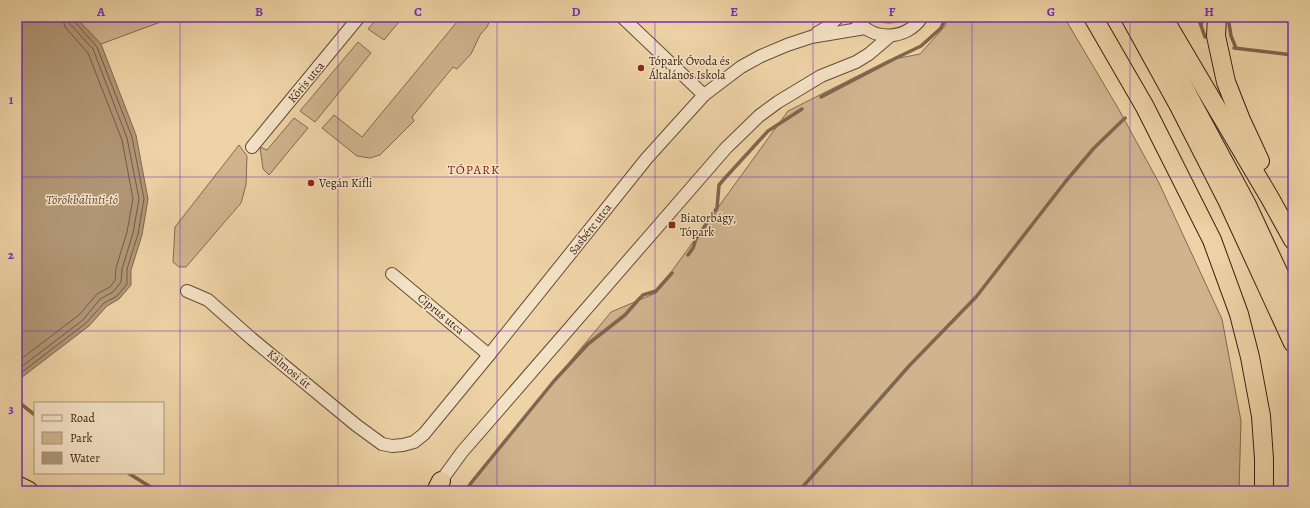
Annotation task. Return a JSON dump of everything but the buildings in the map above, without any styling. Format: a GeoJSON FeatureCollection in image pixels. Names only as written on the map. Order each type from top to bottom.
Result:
{"type":"FeatureCollection","features":[{"type":"Feature","properties":{"kind":"highway"},"geometry":{"type":"LineString","coordinates":[[1093,17],[1145,107],[1212,240],[1239,314],[1250,357],[1261,416],[1264,459],[1264,491]]}},
{"type":"Feature","properties":{"kind":"highway"},"geometry":{"type":"LineString","coordinates":[[1130,17],[1179,106],[1228,202],[1293,343]]}},
{"type":"Feature","properties":{"kind":"highway"},"geometry":{"type":"LineString","coordinates":[[1146,17],[1247,205],[1293,304]]}},
{"type":"Feature","properties":{"kind":"highway"},"geometry":{"type":"LineString","coordinates":[[1163,17],[1293,240]]}},
{"type":"Feature","properties":{"kind":"highway"},"geometry":{"type":"LineString","coordinates":[[1217,17],[1216,36],[1226,82],[1241,120],[1266,173],[1271,200]]}},
{"type":"Feature","properties":{"kind":"highway"},"geometry":{"type":"LineString","coordinates":[[17,485],[29,491]]}},
{"type":"Feature","properties":{"kind":"street","name":"Kőris utca"},"geometry":{"type":"LineString","coordinates":[[252,147],[359,17]]}},
{"type":"Feature","properties":{"kind":"street"},"geometry":{"type":"LineString","coordinates":[[622,17],[704,95]]}},
{"type":"Feature","properties":{"kind":"street","name":"Sasbérc utca"},"geometry":{"type":"LineString","coordinates":[[392,446],[414,442],[424,434],[647,158],[704,95],[741,67],[761,56],[811,37],[829,26],[838,17]]}},
{"type":"Feature","properties":{"kind":"street"},"geometry":{"type":"LineString","coordinates":[[855,17],[865,28],[877,34],[890,36],[902,34],[913,28],[922,17]]}},
{"type":"Feature","properties":{"kind":"street","name":"Sasbérc utca"},"geometry":{"type":"LineString","coordinates":[[811,37],[865,28]]}},
{"type":"Feature","properties":{"kind":"street"},"geometry":{"type":"LineString","coordinates":[[439,488],[462,452],[726,148],[759,116],[778,102],[821,76],[856,62],[869,54],[890,36]]}},
{"type":"Feature","properties":{"kind":"street","name":"Ciprus utca"},"geometry":{"type":"LineString","coordinates":[[392,274],[489,355]]}},
{"type":"Feature","properties":{"kind":"street","name":"Kálmosi út"},"geometry":{"type":"LineString","coordinates":[[187,291],[208,300],[252,339],[356,425],[382,444],[392,446]]}},
{"type":"Feature","properties":{"kind":"green space"},"geometry":{"type":"Polygon","coordinates":[[[75,17],[174,17],[101,44],[75,17]]]}},
{"type":"Feature","properties":{"kind":"green space"},"geometry":{"type":"Polygon","coordinates":[[[378,17],[403,17],[384,40],[368,29],[378,17]]]}},
{"type":"Feature","properties":{"kind":"green space"},"geometry":{"type":"Polygon","coordinates":[[[461,17],[491,18],[487,27],[480,35],[471,54],[457,69],[453,67],[412,117],[414,121],[380,155],[370,158],[357,156],[322,128],[334,115],[362,137],[461,17]]]}},
{"type":"Feature","properties":{"kind":"green space"},"geometry":{"type":"Polygon","coordinates":[[[870,17],[906,17],[897,22],[888,23],[870,17]]]}},
{"type":"Feature","properties":{"kind":"green space"},"geometry":{"type":"Polygon","coordinates":[[[948,17],[1064,17],[1118,108],[1159,183],[1222,319],[1241,421],[1239,491],[463,491],[611,312],[656,293],[788,111],[889,60],[920,54],[945,26],[948,17]]]}},
{"type":"Feature","properties":{"kind":"green space"},"geometry":{"type":"Polygon","coordinates":[[[358,42],[371,53],[315,122],[300,111],[358,42]]]}},
{"type":"Feature","properties":{"kind":"green space"},"geometry":{"type":"Polygon","coordinates":[[[294,118],[308,128],[269,175],[263,169],[260,147],[267,150],[294,118]]]}},
{"type":"Feature","properties":{"kind":"green space"},"geometry":{"type":"Polygon","coordinates":[[[239,145],[247,156],[246,185],[241,203],[186,267],[179,267],[173,262],[175,227],[239,145]]]}},
{"type":"Feature","properties":{"kind":"water","name":"Törökbálinti-tó"},"geometry":{"type":"Polygon","coordinates":[[[17,17],[75,17],[101,44],[136,135],[148,199],[142,235],[131,270],[131,285],[119,299],[107,306],[89,326],[17,381],[17,17]]]}},
{"type":"Feature","properties":{"kind":"waterway"},"geometry":{"type":"LineString","coordinates":[[821,97],[921,46],[941,28],[946,17]]}},
{"type":"Feature","properties":{"kind":"waterway"},"geometry":{"type":"LineString","coordinates":[[1198,17],[1205,37]]}},
{"type":"Feature","properties":{"kind":"waterway"},"geometry":{"type":"LineString","coordinates":[[1201,25],[1204,17]]}},
{"type":"Feature","properties":{"kind":"waterway"},"geometry":{"type":"LineString","coordinates":[[1228,17],[1231,36],[1236,48]]}},
{"type":"Feature","properties":{"kind":"waterway"},"geometry":{"type":"LineString","coordinates":[[1234,48],[1293,55]]}},
{"type":"Feature","properties":{"kind":"waterway"},"geometry":{"type":"LineString","coordinates":[[688,255],[693,248],[696,239],[717,208],[719,185],[768,131],[802,109]]}},
{"type":"Feature","properties":{"kind":"waterway"},"geometry":{"type":"LineString","coordinates":[[799,491],[909,366],[976,297],[1066,181],[1094,148],[1125,118]]}},
{"type":"Feature","properties":{"kind":"waterway"},"geometry":{"type":"LineString","coordinates":[[467,491],[471,483],[554,381],[588,344],[625,315],[643,295],[656,291],[672,273]]}},
{"type":"Feature","properties":{"kind":"waterway"},"geometry":{"type":"LineString","coordinates":[[17,399],[34,414]]}},
{"type":"Feature","properties":{"kind":"waterway"},"geometry":{"type":"LineString","coordinates":[[130,474],[157,491]]}},
{"type":"Feature","properties":{"kind":"place","name":"Tópark Óvoda és Általános Iskola"},"geometry":{"type":"Point","coordinates":[641,68]}},
{"type":"Feature","properties":{"kind":"place","name":"Vegán Kifli"},"geometry":{"type":"Point","coordinates":[311,183]}},
{"type":"Feature","properties":{"kind":"place","name":"Biatorbágy, Tópark"},"geometry":{"type":"Point","coordinates":[672,225]}},
{"type":"Feature","properties":{"kind":"district","name":"TÓPARK"},"geometry":{"type":"Point","coordinates":[474,169]}}]}
